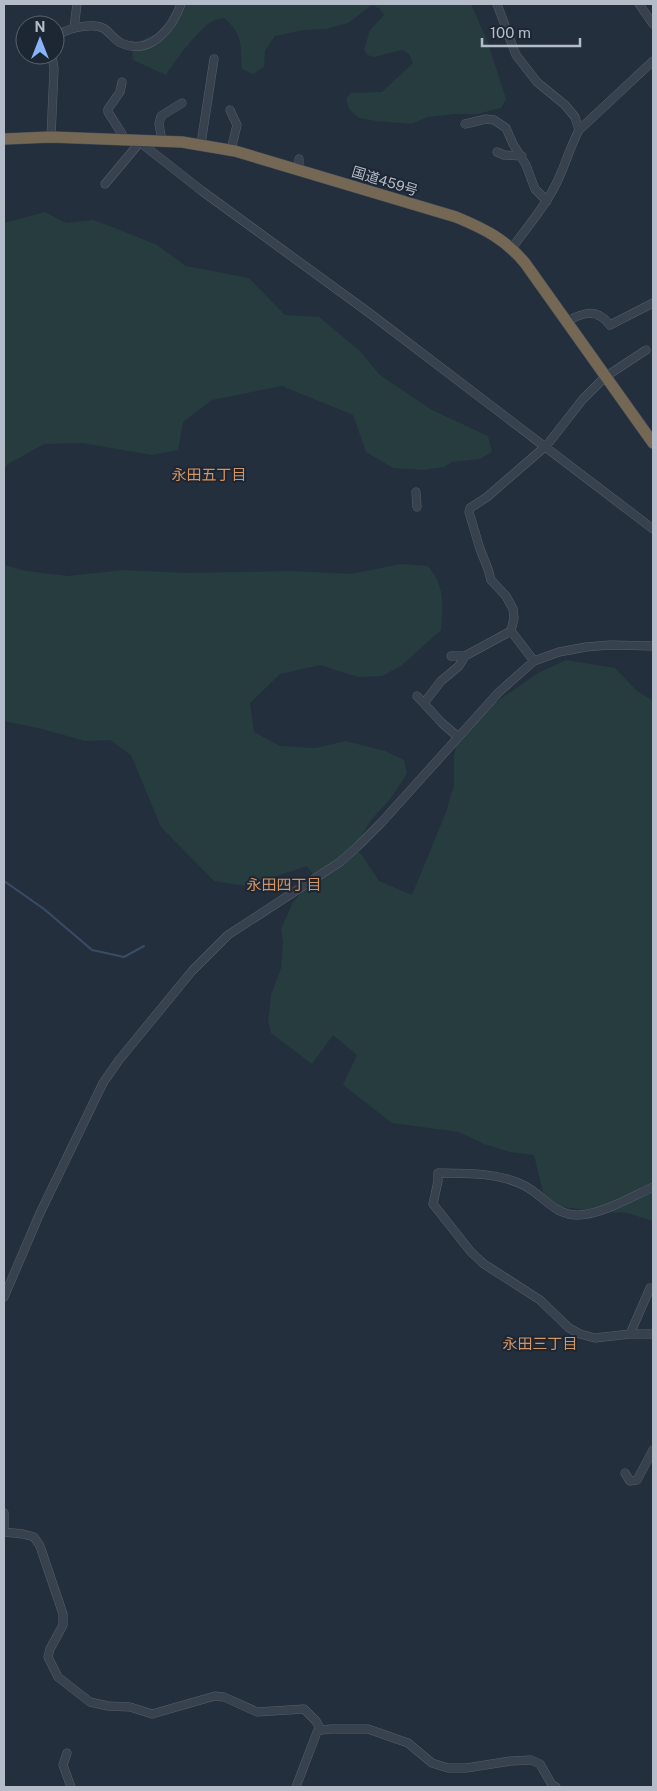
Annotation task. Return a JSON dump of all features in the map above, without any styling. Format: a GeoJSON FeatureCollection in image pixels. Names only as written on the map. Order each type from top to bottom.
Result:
{"type":"FeatureCollection","features":[{"type":"Feature","properties":{"kind":"highway","name":"国道459号"},"geometry":{"type":"LineString","coordinates":[[4,139],[51,137],[200,144],[299,165],[456,218],[490,232],[512,248],[525,263],[653,443]]}},
{"type":"Feature","properties":{"kind":"street"},"geometry":{"type":"LineString","coordinates":[[74,28],[77,4]]}},
{"type":"Feature","properties":{"kind":"street"},"geometry":{"type":"LineString","coordinates":[[65,31],[74,28],[100,27],[122,43],[134,46],[145,45],[168,29],[181,4]]}},
{"type":"Feature","properties":{"kind":"street"},"geometry":{"type":"LineString","coordinates":[[497,4],[516,55],[537,82],[565,105],[575,117],[579,130]]}},
{"type":"Feature","properties":{"kind":"street"},"geometry":{"type":"LineString","coordinates":[[640,4],[653,24]]}},
{"type":"Feature","properties":{"kind":"street"},"geometry":{"type":"LineString","coordinates":[[200,144],[214,59]]}},
{"type":"Feature","properties":{"kind":"street"},"geometry":{"type":"LineString","coordinates":[[512,248],[547,201],[579,130],[653,61]]}},
{"type":"Feature","properties":{"kind":"street"},"geometry":{"type":"LineString","coordinates":[[51,137],[54,65]]}},
{"type":"Feature","properties":{"kind":"street"},"geometry":{"type":"LineString","coordinates":[[122,82],[120,92],[108,109],[108,112],[122,134],[122,139]]}},
{"type":"Feature","properties":{"kind":"street"},"geometry":{"type":"LineString","coordinates":[[162,141],[159,124],[161,116],[182,103]]}},
{"type":"Feature","properties":{"kind":"street"},"geometry":{"type":"LineString","coordinates":[[230,110],[237,125],[231,150]]}},
{"type":"Feature","properties":{"kind":"street"},"geometry":{"type":"LineString","coordinates":[[464,124],[486,119],[501,124],[506,128],[513,144],[522,156],[535,189],[547,201]]}},
{"type":"Feature","properties":{"kind":"street"},"geometry":{"type":"LineString","coordinates":[[105,184],[136,147],[137,140],[202,191],[368,312],[653,529]]}},
{"type":"Feature","properties":{"kind":"street"},"geometry":{"type":"LineString","coordinates":[[497,152],[504,156],[522,156]]}},
{"type":"Feature","properties":{"kind":"street"},"geometry":{"type":"LineString","coordinates":[[566,322],[575,316],[596,313],[602,315],[610,324],[653,303]]}},
{"type":"Feature","properties":{"kind":"street"},"geometry":{"type":"LineString","coordinates":[[451,656],[465,656],[511,631],[514,618],[514,609],[506,596],[491,580],[469,512],[470,508],[487,497],[545,447],[583,399],[605,377],[646,350]]}},
{"type":"Feature","properties":{"kind":"street"},"geometry":{"type":"LineString","coordinates":[[416,492],[417,507]]}},
{"type":"Feature","properties":{"kind":"street"},"geometry":{"type":"LineString","coordinates":[[511,631],[534,661]]}},
{"type":"Feature","properties":{"kind":"street"},"geometry":{"type":"LineString","coordinates":[[4,1297],[40,1212],[102,1083],[192,971],[228,935],[308,884],[346,856],[381,823],[499,692],[534,661],[559,652],[586,647],[610,645],[653,646]]}},
{"type":"Feature","properties":{"kind":"street"},"geometry":{"type":"LineString","coordinates":[[424,703],[440,681],[459,666],[465,656]]}},
{"type":"Feature","properties":{"kind":"street"},"geometry":{"type":"LineString","coordinates":[[417,696],[458,737]]}},
{"type":"Feature","properties":{"kind":"street"},"geometry":{"type":"LineString","coordinates":[[653,1187],[607,1208],[578,1215],[559,1211],[527,1187],[517,1183],[478,1175],[438,1173],[433,1204],[471,1252],[484,1264],[540,1300],[569,1328],[580,1334],[595,1338],[630,1334],[653,1334]]}},
{"type":"Feature","properties":{"kind":"street"},"geometry":{"type":"LineString","coordinates":[[630,1334],[650,1288]]}},
{"type":"Feature","properties":{"kind":"street"},"geometry":{"type":"LineString","coordinates":[[625,1472],[630,1481],[637,1480],[653,1450]]}},
{"type":"Feature","properties":{"kind":"street"},"geometry":{"type":"LineString","coordinates":[[4,1513],[4,1532],[34,1537],[40,1546],[64,1614],[63,1625],[50,1649],[48,1658],[58,1678],[90,1702],[108,1706],[130,1706],[152,1714],[211,1697],[224,1697],[257,1712],[304,1710],[316,1721],[322,1730]]}},
{"type":"Feature","properties":{"kind":"street"},"geometry":{"type":"LineString","coordinates":[[296,1787],[318,1732],[322,1730],[368,1729],[408,1743],[432,1764],[448,1768],[466,1768],[518,1760],[531,1760],[540,1764],[552,1785],[556,1787]]}},
{"type":"Feature","properties":{"kind":"street"},"geometry":{"type":"LineString","coordinates":[[67,1753],[63,1765],[71,1787]]}},
{"type":"Feature","properties":{"kind":"green space"},"geometry":{"type":"Polygon","coordinates":[[[184,4],[471,4],[487,40],[506,99],[501,108],[478,114],[428,117],[411,124],[359,118],[349,109],[346,98],[351,93],[382,92],[413,63],[409,54],[402,50],[374,57],[367,55],[364,49],[370,30],[384,15],[380,9],[372,5],[348,23],[326,29],[304,30],[275,36],[265,51],[264,67],[253,74],[242,69],[241,47],[238,35],[224,18],[214,20],[201,30],[166,75],[133,60],[132,45],[166,29],[184,4]]]}},
{"type":"Feature","properties":{"kind":"green space"},"geometry":{"type":"Polygon","coordinates":[[[45,212],[66,223],[93,220],[115,228],[157,245],[186,266],[249,278],[285,315],[319,317],[360,351],[380,375],[432,410],[488,436],[492,452],[480,459],[452,462],[444,467],[424,470],[393,468],[366,452],[353,415],[282,386],[212,400],[183,422],[178,450],[152,455],[82,443],[44,444],[8,464],[4,469],[4,223],[45,212]]]}},
{"type":"Feature","properties":{"kind":"green space"},"geometry":{"type":"Polygon","coordinates":[[[401,564],[428,566],[434,573],[442,596],[441,630],[401,666],[382,676],[358,677],[320,665],[280,674],[250,703],[254,732],[280,746],[315,748],[346,741],[385,751],[404,760],[407,774],[391,798],[371,820],[354,848],[362,855],[379,881],[412,895],[446,812],[454,785],[454,756],[458,737],[488,708],[538,673],[566,660],[615,668],[636,690],[653,701],[653,1221],[627,1213],[555,1206],[544,1196],[534,1155],[510,1152],[484,1144],[459,1132],[392,1123],[343,1085],[357,1055],[333,1035],[312,1064],[271,1033],[268,1022],[271,995],[281,968],[283,942],[281,929],[292,904],[314,876],[307,866],[246,886],[214,881],[161,827],[131,755],[110,740],[85,741],[4,721],[4,565],[26,571],[68,576],[123,570],[185,573],[293,571],[351,574],[401,564]]]}},
{"type":"Feature","properties":{"kind":"waterway"},"geometry":{"type":"LineString","coordinates":[[4,881],[44,909],[92,950],[124,957],[144,946]]}},
{"type":"Feature","properties":{"kind":"district","name":"永田五丁目"},"geometry":{"type":"Point","coordinates":[209,475]}},
{"type":"Feature","properties":{"kind":"district","name":"永田四丁目"},"geometry":{"type":"Point","coordinates":[284,885]}},
{"type":"Feature","properties":{"kind":"district","name":"永田三丁目"},"geometry":{"type":"Point","coordinates":[540,1344]}}]}
